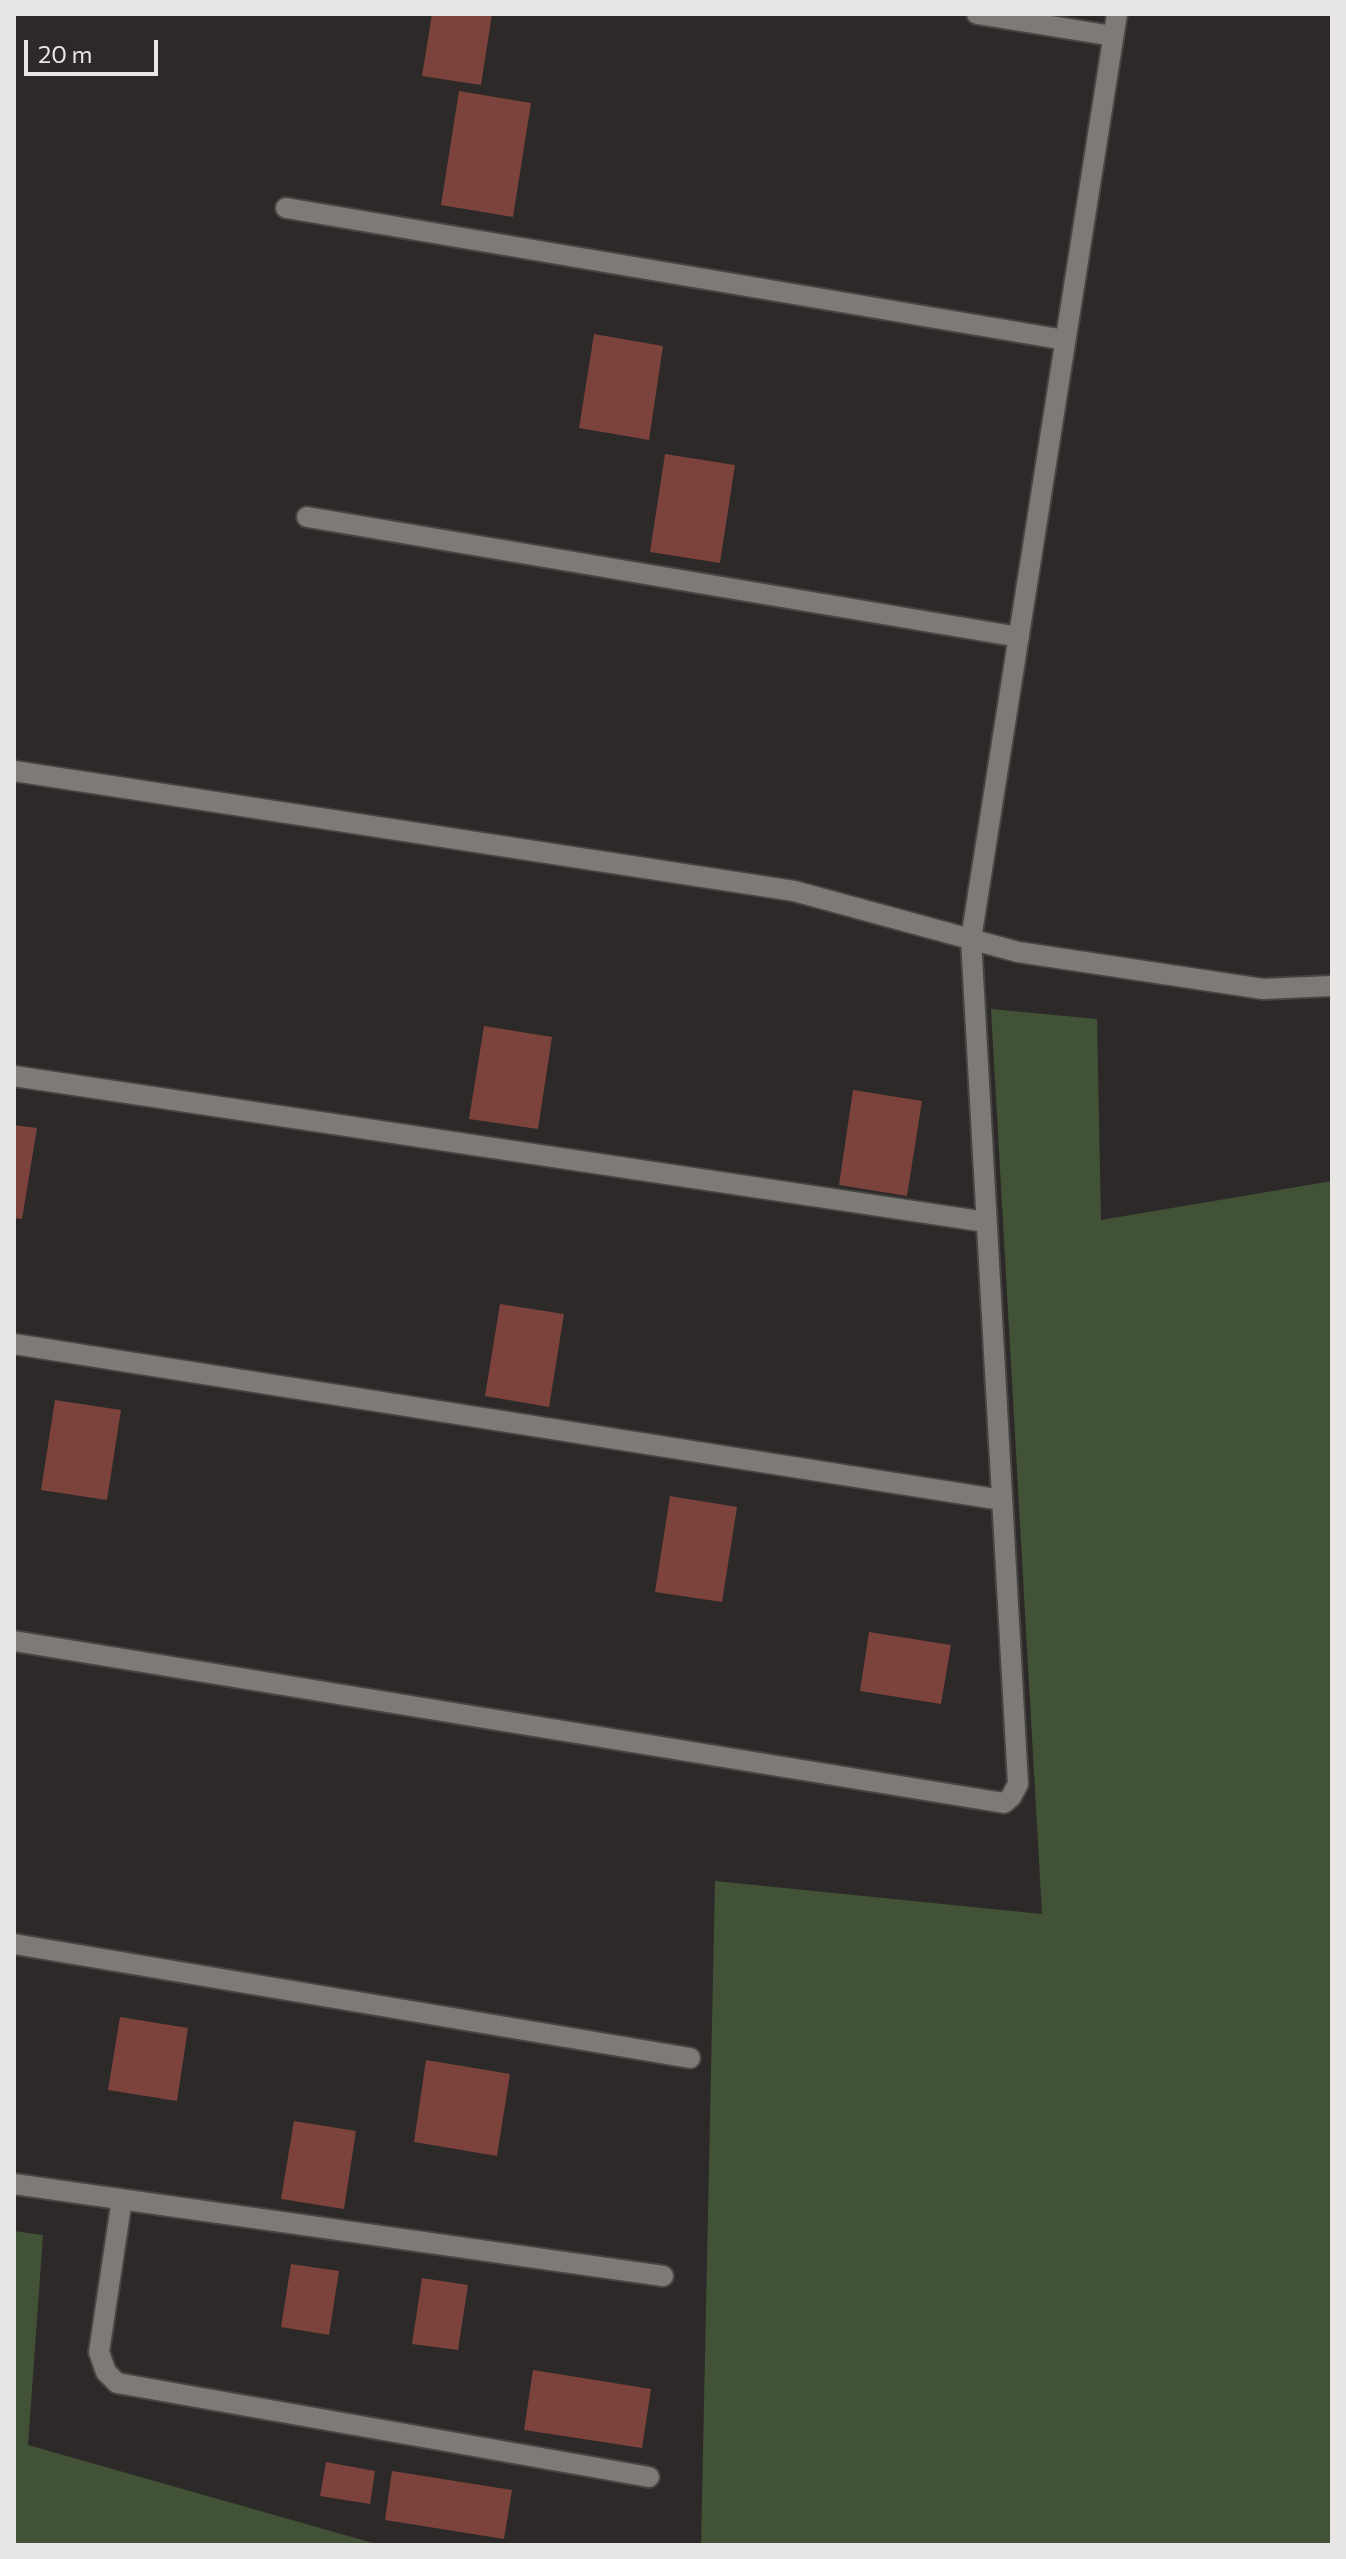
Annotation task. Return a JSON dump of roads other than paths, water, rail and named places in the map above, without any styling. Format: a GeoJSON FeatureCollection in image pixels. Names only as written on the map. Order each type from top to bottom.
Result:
{"type":"FeatureCollection","features":[{"type":"Feature","properties":{"kind":"street"},"geometry":{"type":"LineString","coordinates":[[977,14],[1113,36]]}},
{"type":"Feature","properties":{"kind":"street"},"geometry":{"type":"LineString","coordinates":[[14,1641],[1004,1803],[1011,1797],[1018,1784],[971,939],[1117,14]]}},
{"type":"Feature","properties":{"kind":"street"},"geometry":{"type":"LineString","coordinates":[[286,208],[1065,340]]}},
{"type":"Feature","properties":{"kind":"street"},"geometry":{"type":"LineString","coordinates":[[307,517],[1019,637]]}},
{"type":"Feature","properties":{"kind":"street"},"geometry":{"type":"LineString","coordinates":[[14,771],[794,891],[1018,952],[1263,989],[1332,986]]}},
{"type":"Feature","properties":{"kind":"street"},"geometry":{"type":"LineString","coordinates":[[14,1076],[986,1222]]}},
{"type":"Feature","properties":{"kind":"street"},"geometry":{"type":"LineString","coordinates":[[14,1344],[1002,1500]]}},
{"type":"Feature","properties":{"kind":"street"},"geometry":{"type":"LineString","coordinates":[[14,1944],[690,2058]]}},
{"type":"Feature","properties":{"kind":"street"},"geometry":{"type":"LineString","coordinates":[[14,2184],[663,2276]]}},
{"type":"Feature","properties":{"kind":"street"},"geometry":{"type":"LineString","coordinates":[[122,2199],[99,2352],[106,2372],[117,2383],[649,2477]]}}]}
